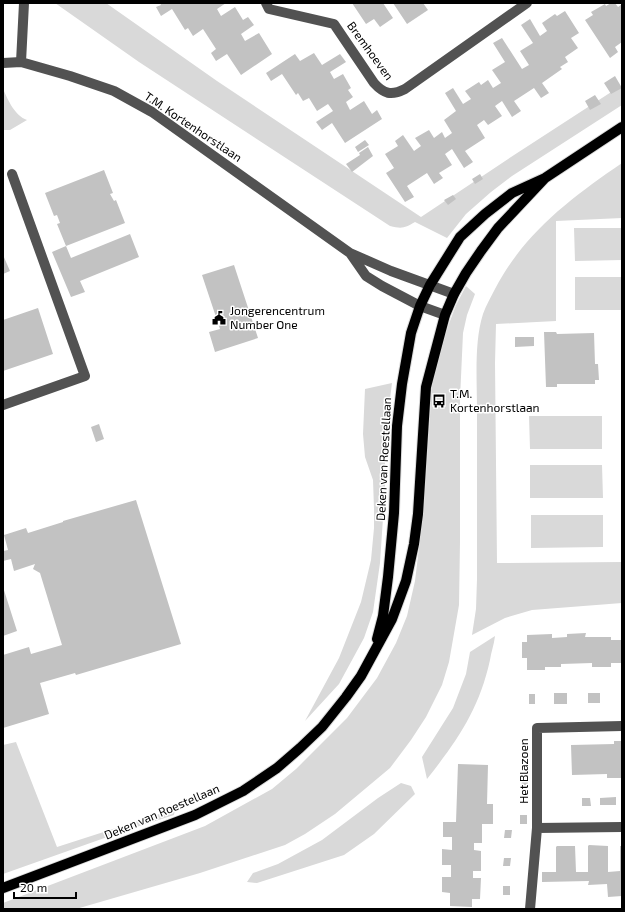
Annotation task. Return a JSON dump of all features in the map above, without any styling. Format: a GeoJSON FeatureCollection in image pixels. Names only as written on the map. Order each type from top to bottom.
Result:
{"type":"FeatureCollection","features":[{"type":"Feature","properties":{"kind":"main road","name":"Deken van Roestellaan"},"geometry":{"type":"LineString","coordinates":[[372,655],[383,616],[388,577],[394,513],[396,426],[411,333],[420,306],[430,285],[460,237],[485,214],[512,193],[545,178],[622,127]]}},
{"type":"Feature","properties":{"kind":"main road","name":"Deken van Roestellaan"},"geometry":{"type":"LineString","coordinates":[[3,888],[195,815],[243,791],[277,768],[322,727],[346,697],[361,676],[394,613],[406,581],[414,544],[418,514],[426,386],[445,315],[454,294],[474,261],[498,228],[545,178]]}},
{"type":"Feature","properties":{"kind":"street"},"geometry":{"type":"LineString","coordinates":[[21,62],[24,3]]}},
{"type":"Feature","properties":{"kind":"street","name":"Bremhoeven"},"geometry":{"type":"LineString","coordinates":[[266,3],[269,9],[334,24],[374,83],[380,90],[389,94],[398,93],[405,89],[527,3]]}},
{"type":"Feature","properties":{"kind":"street","name":"T.M. Kortenhorstlaan"},"geometry":{"type":"LineString","coordinates":[[3,63],[21,62],[70,76],[114,91],[152,112],[350,253],[391,271],[454,294]]}},
{"type":"Feature","properties":{"kind":"street"},"geometry":{"type":"LineString","coordinates":[[3,405],[85,376],[12,174]]}},
{"type":"Feature","properties":{"kind":"street","name":"T.M. Kortenhorstlaan"},"geometry":{"type":"LineString","coordinates":[[350,253],[366,276],[420,306],[445,315]]}},
{"type":"Feature","properties":{"kind":"street","name":"Het Blazoen"},"geometry":{"type":"LineString","coordinates":[[530,909],[537,828],[537,728],[622,726]]}},
{"type":"Feature","properties":{"kind":"street"},"geometry":{"type":"LineString","coordinates":[[537,828],[622,827]]}},
{"type":"Feature","properties":{"kind":"shaded area"},"geometry":{"type":"Polygon","coordinates":[[[55,3],[106,3],[217,81],[421,217],[622,85],[622,105],[512,176],[466,214],[447,238],[415,222],[409,226],[403,227],[390,226],[139,62],[55,3]]]}},
{"type":"Feature","properties":{"kind":"shaded area"},"geometry":{"type":"Polygon","coordinates":[[[3,89],[15,111],[27,120],[10,130],[3,130],[3,89]]]}},
{"type":"Feature","properties":{"kind":"shaded area"},"geometry":{"type":"Polygon","coordinates":[[[622,163],[622,218],[556,221],[556,321],[496,324],[495,363],[497,563],[622,562],[622,603],[532,610],[505,618],[472,635],[476,609],[477,579],[477,349],[483,314],[490,298],[507,269],[534,234],[567,203],[622,163]]]}},
{"type":"Feature","properties":{"kind":"shaded area"},"geometry":{"type":"Polygon","coordinates":[[[574,228],[622,228],[622,260],[575,261],[574,228]]]}},
{"type":"Feature","properties":{"kind":"shaded area"},"geometry":{"type":"Polygon","coordinates":[[[575,277],[622,277],[622,310],[575,310],[575,277]]]}},
{"type":"Feature","properties":{"kind":"shaded area"},"geometry":{"type":"Polygon","coordinates":[[[466,286],[475,294],[467,315],[463,333],[460,399],[459,605],[449,662],[442,685],[426,717],[411,740],[390,768],[335,814],[285,845],[200,873],[76,909],[3,909],[3,903],[205,826],[272,789],[296,769],[347,718],[377,678],[396,643],[407,616],[415,581],[424,506],[432,386],[441,345],[456,305],[466,286]]]}},
{"type":"Feature","properties":{"kind":"shaded area"},"geometry":{"type":"Polygon","coordinates":[[[392,383],[385,439],[385,488],[380,563],[373,612],[364,638],[339,684],[305,721],[339,658],[361,602],[371,560],[374,528],[373,480],[365,457],[363,434],[365,389],[392,383]]]}},
{"type":"Feature","properties":{"kind":"shaded area"},"geometry":{"type":"Polygon","coordinates":[[[529,416],[602,416],[602,449],[530,449],[529,416]]]}},
{"type":"Feature","properties":{"kind":"shaded area"},"geometry":{"type":"Polygon","coordinates":[[[530,465],[602,465],[603,498],[530,498],[530,465]]]}},
{"type":"Feature","properties":{"kind":"shaded area"},"geometry":{"type":"Polygon","coordinates":[[[531,515],[603,515],[603,547],[531,548],[531,515]]]}},
{"type":"Feature","properties":{"kind":"shaded area"},"geometry":{"type":"Polygon","coordinates":[[[495,636],[485,678],[473,710],[457,738],[427,779],[422,757],[453,708],[466,674],[470,652],[495,636]]]}},
{"type":"Feature","properties":{"kind":"shaded area"},"geometry":{"type":"Polygon","coordinates":[[[16,742],[57,847],[175,809],[174,815],[3,874],[3,745],[16,742]]]}},
{"type":"Feature","properties":{"kind":"shaded area"},"geometry":{"type":"Polygon","coordinates":[[[401,783],[411,786],[415,794],[374,834],[344,855],[257,883],[247,882],[253,873],[278,864],[322,840],[378,798],[401,783]]]}},
{"type":"Feature","properties":{"kind":"building"},"geometry":{"type":"Polygon","coordinates":[[[160,3],[226,3],[217,9],[221,16],[235,7],[243,20],[248,17],[254,25],[241,34],[245,41],[259,33],[272,54],[241,75],[227,54],[216,61],[211,53],[216,49],[203,29],[193,36],[188,28],[185,30],[172,9],[161,16],[156,7],[161,5],[160,3]]]}},
{"type":"Feature","properties":{"kind":"building"},"geometry":{"type":"Polygon","coordinates":[[[352,3],[383,3],[393,18],[380,27],[374,19],[366,24],[352,3]]]}},
{"type":"Feature","properties":{"kind":"building"},"geometry":{"type":"Polygon","coordinates":[[[393,3],[423,3],[428,10],[407,24],[393,3]]]}},
{"type":"Feature","properties":{"kind":"building"},"geometry":{"type":"Polygon","coordinates":[[[611,3],[615,3],[618,7],[622,4],[622,42],[615,47],[618,52],[610,58],[585,20],[593,15],[591,12],[605,4],[606,6],[611,3]]]}},
{"type":"Feature","properties":{"kind":"building"},"geometry":{"type":"Polygon","coordinates":[[[565,11],[579,33],[571,38],[578,48],[565,57],[568,62],[560,67],[562,69],[542,83],[549,93],[541,98],[534,88],[514,101],[521,111],[512,117],[502,101],[495,106],[502,116],[488,125],[484,120],[477,125],[485,138],[465,151],[473,162],[464,168],[452,149],[445,154],[452,165],[439,173],[443,178],[434,184],[427,173],[407,186],[414,197],[405,202],[386,173],[394,168],[385,154],[398,146],[395,141],[403,135],[414,151],[421,146],[415,138],[429,130],[434,138],[442,132],[445,138],[452,133],[444,120],[456,111],[445,93],[453,88],[463,104],[471,99],[465,91],[479,82],[481,85],[488,80],[493,88],[501,83],[492,70],[505,62],[493,43],[502,38],[522,69],[529,65],[520,51],[533,43],[521,25],[530,19],[540,36],[547,31],[542,23],[555,14],[557,16],[565,11]]]}},
{"type":"Feature","properties":{"kind":"building"},"geometry":{"type":"Polygon","coordinates":[[[314,53],[322,65],[340,54],[346,62],[330,72],[334,79],[343,74],[351,88],[348,90],[353,97],[346,102],[350,110],[364,101],[372,114],[377,110],[382,119],[345,143],[332,123],[322,130],[316,122],[333,111],[328,104],[317,111],[309,98],[303,101],[298,93],[296,95],[282,74],[271,81],[266,73],[295,54],[300,61],[314,53]]]}},
{"type":"Feature","properties":{"kind":"building"},"geometry":{"type":"Polygon","coordinates":[[[615,76],[622,88],[611,94],[604,83],[615,76]]]}},
{"type":"Feature","properties":{"kind":"building"},"geometry":{"type":"Polygon","coordinates":[[[595,95],[601,104],[590,110],[585,101],[595,95]]]}},
{"type":"Feature","properties":{"kind":"building"},"geometry":{"type":"Polygon","coordinates":[[[365,140],[369,145],[358,152],[355,147],[365,140]]]}},
{"type":"Feature","properties":{"kind":"building"},"geometry":{"type":"Polygon","coordinates":[[[368,147],[373,156],[352,172],[346,164],[360,155],[359,153],[368,147]]]}},
{"type":"Feature","properties":{"kind":"building"},"geometry":{"type":"Polygon","coordinates":[[[104,170],[113,193],[110,194],[114,201],[116,200],[125,223],[66,246],[57,224],[60,223],[57,215],[54,216],[45,193],[104,170]]]}},
{"type":"Feature","properties":{"kind":"building"},"geometry":{"type":"Polygon","coordinates":[[[480,174],[483,179],[475,184],[472,179],[480,174]]]}},
{"type":"Feature","properties":{"kind":"building"},"geometry":{"type":"Polygon","coordinates":[[[453,195],[456,199],[448,205],[444,200],[453,195]]]}},
{"type":"Feature","properties":{"kind":"building"},"geometry":{"type":"Polygon","coordinates":[[[130,234],[139,257],[80,281],[85,292],[71,297],[52,252],[66,246],[71,258],[130,234]]]}},
{"type":"Feature","properties":{"kind":"building"},"geometry":{"type":"Polygon","coordinates":[[[3,255],[10,271],[3,274],[3,255]]]}},
{"type":"Feature","properties":{"kind":"building"},"geometry":{"type":"Polygon","coordinates":[[[234,265],[258,338],[215,352],[209,332],[220,329],[202,275],[234,265]]]}},
{"type":"Feature","properties":{"kind":"building"},"geometry":{"type":"Polygon","coordinates":[[[38,308],[53,354],[3,371],[3,320],[38,308]]]}},
{"type":"Feature","properties":{"kind":"building"},"geometry":{"type":"Polygon","coordinates":[[[544,332],[556,332],[557,334],[594,333],[595,364],[598,364],[599,380],[595,380],[595,384],[557,384],[557,387],[546,387],[544,332]]]}},
{"type":"Feature","properties":{"kind":"building"},"geometry":{"type":"Polygon","coordinates":[[[515,337],[534,337],[534,346],[515,347],[515,337]]]}},
{"type":"Feature","properties":{"kind":"building"},"geometry":{"type":"Polygon","coordinates":[[[99,424],[104,439],[96,442],[91,427],[99,424]]]}},
{"type":"Feature","properties":{"kind":"building"},"geometry":{"type":"Polygon","coordinates":[[[136,500],[181,644],[76,675],[75,673],[40,683],[49,714],[3,728],[3,655],[29,647],[31,654],[62,645],[40,573],[33,569],[35,564],[14,571],[11,559],[3,561],[3,551],[8,550],[4,535],[26,528],[28,533],[63,521],[136,500]]]}},
{"type":"Feature","properties":{"kind":"building"},"geometry":{"type":"Polygon","coordinates":[[[3,587],[17,631],[3,636],[3,587]]]}},
{"type":"Feature","properties":{"kind":"building"},"geometry":{"type":"Polygon","coordinates":[[[586,633],[585,637],[611,637],[611,640],[622,640],[622,663],[611,663],[611,667],[592,667],[592,663],[561,664],[561,667],[545,667],[545,670],[527,670],[527,658],[522,658],[522,642],[527,642],[527,635],[552,634],[552,638],[567,637],[567,634],[586,633]]]}},
{"type":"Feature","properties":{"kind":"building"},"geometry":{"type":"Polygon","coordinates":[[[554,693],[567,693],[567,704],[554,704],[554,693]]]}},
{"type":"Feature","properties":{"kind":"building"},"geometry":{"type":"Polygon","coordinates":[[[588,693],[600,693],[600,703],[588,703],[588,693]]]}},
{"type":"Feature","properties":{"kind":"building"},"geometry":{"type":"Polygon","coordinates":[[[529,694],[535,694],[535,704],[529,704],[529,694]]]}},
{"type":"Feature","properties":{"kind":"building"},"geometry":{"type":"Polygon","coordinates":[[[614,741],[622,741],[622,778],[607,778],[607,774],[572,775],[571,745],[614,744],[614,741]]]}},
{"type":"Feature","properties":{"kind":"building"},"geometry":{"type":"Polygon","coordinates":[[[458,764],[488,765],[487,804],[493,804],[493,824],[482,824],[482,843],[474,843],[474,850],[481,851],[481,871],[473,871],[473,878],[481,878],[480,899],[472,899],[472,907],[450,906],[450,893],[442,892],[442,877],[451,877],[451,865],[442,865],[442,849],[452,850],[452,837],[443,837],[443,822],[456,822],[458,764]]]}},
{"type":"Feature","properties":{"kind":"building"},"geometry":{"type":"Polygon","coordinates":[[[522,778],[528,778],[528,794],[521,794],[522,778]]]}},
{"type":"Feature","properties":{"kind":"building"},"geometry":{"type":"Polygon","coordinates":[[[616,797],[616,805],[600,805],[600,798],[616,797]]]}},
{"type":"Feature","properties":{"kind":"building"},"geometry":{"type":"Polygon","coordinates":[[[582,798],[590,798],[591,806],[582,806],[582,798]]]}},
{"type":"Feature","properties":{"kind":"building"},"geometry":{"type":"Polygon","coordinates":[[[520,815],[527,815],[527,824],[520,824],[520,815]]]}},
{"type":"Feature","properties":{"kind":"building"},"geometry":{"type":"Polygon","coordinates":[[[505,830],[512,830],[511,838],[504,838],[505,830]]]}},
{"type":"Feature","properties":{"kind":"building"},"geometry":{"type":"Polygon","coordinates":[[[589,845],[608,846],[608,872],[620,871],[620,846],[622,846],[622,896],[608,897],[607,884],[588,885],[589,881],[542,882],[542,872],[556,872],[557,846],[575,846],[576,872],[588,872],[589,845]]]}},
{"type":"Feature","properties":{"kind":"building"},"geometry":{"type":"Polygon","coordinates":[[[504,858],[511,858],[510,866],[503,866],[504,858]]]}},
{"type":"Feature","properties":{"kind":"building"},"geometry":{"type":"Polygon","coordinates":[[[503,886],[510,886],[510,895],[503,895],[503,886]]]}},
{"type":"Feature","properties":{"kind":"place","name":"Jongerencentrum Number One"},"geometry":{"type":"Point","coordinates":[219,318]}},
{"type":"Feature","properties":{"kind":"place","name":"T.M. Kortenhorstlaan"},"geometry":{"type":"Point","coordinates":[439,401]}}]}
